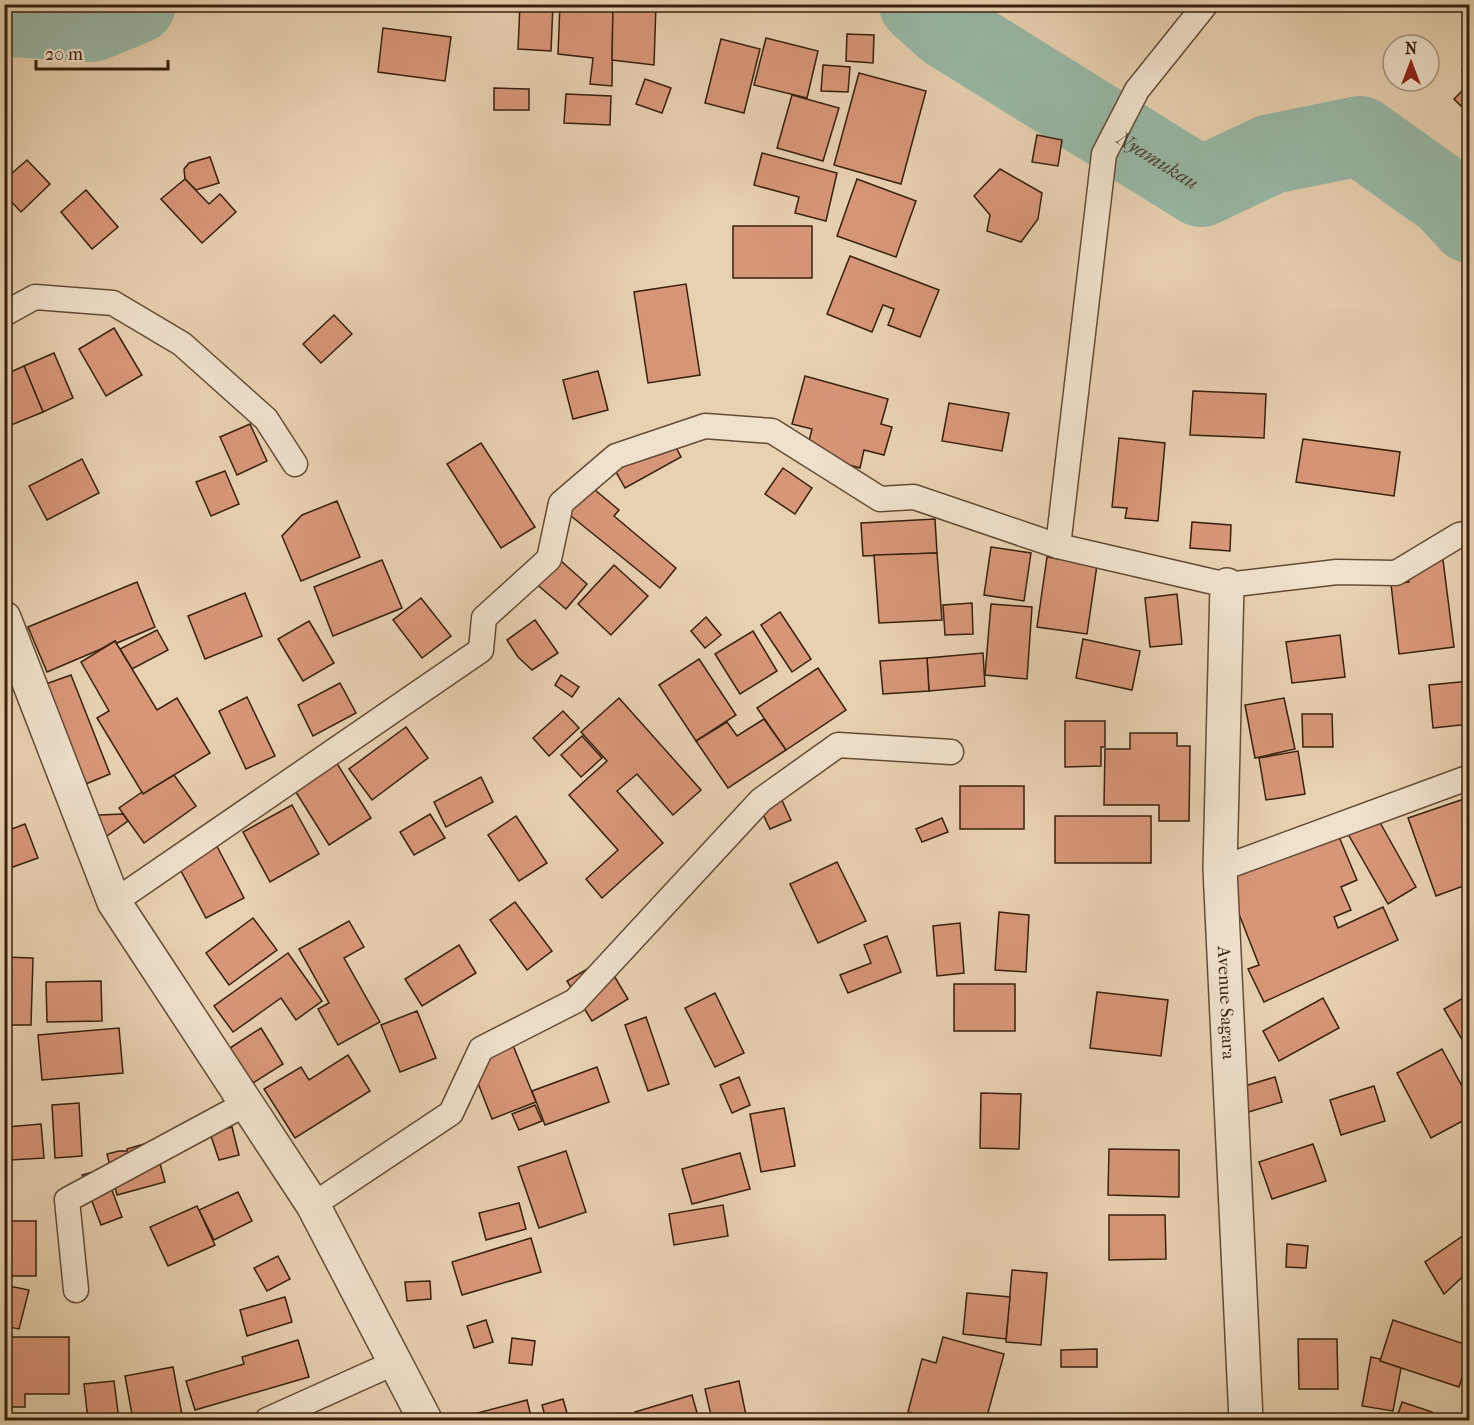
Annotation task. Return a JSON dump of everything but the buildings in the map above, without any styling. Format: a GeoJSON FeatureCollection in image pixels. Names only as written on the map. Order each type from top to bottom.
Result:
{"type":"FeatureCollection","features":[{"type":"Feature","properties":{"kind":"street","name":"Avenue Sagara"},"geometry":{"type":"LineString","coordinates":[[1227,585],[1220,869],[1246,1420]]}},
{"type":"Feature","properties":{"kind":"street"},"geometry":{"type":"LineString","coordinates":[[4,618],[114,902],[313,1205],[425,1420]]}},
{"type":"Feature","properties":{"kind":"lane"},"geometry":{"type":"LineString","coordinates":[[1058,546],[1104,154],[1137,90],[1206,4]]}},
{"type":"Feature","properties":{"kind":"lane"},"geometry":{"type":"LineString","coordinates":[[4,314],[35,297],[113,303],[182,344],[266,418],[295,464]]}},
{"type":"Feature","properties":{"kind":"lane"},"geometry":{"type":"LineString","coordinates":[[114,902],[481,650],[484,618],[549,559],[561,503],[616,456],[705,426],[772,431],[880,499],[914,497],[1058,546],[1227,585],[1337,572],[1396,573],[1459,535],[1470,533]]}},
{"type":"Feature","properties":{"kind":"lane"},"geometry":{"type":"LineString","coordinates":[[313,1205],[450,1113],[481,1049],[575,1001],[761,800],[780,786],[838,745],[951,752]]}},
{"type":"Feature","properties":{"kind":"lane"},"geometry":{"type":"LineString","coordinates":[[1220,869],[1470,777]]}},
{"type":"Feature","properties":{"kind":"lane"},"geometry":{"type":"LineString","coordinates":[[76,1290],[67,1200],[247,1103]]}},
{"type":"Feature","properties":{"kind":"lane"},"geometry":{"type":"LineString","coordinates":[[267,1420],[396,1362]]}},
{"type":"Feature","properties":{"kind":"waterway","name":"Nyamukau"},"geometry":{"type":"LineString","coordinates":[[9,4],[14,17],[92,22],[136,4]]}},
{"type":"Feature","properties":{"kind":"waterway","name":"Nyamukau"},"geometry":{"type":"LineString","coordinates":[[919,4],[947,29],[1201,187],[1271,154],[1360,136],[1447,198],[1470,223]]}}]}
